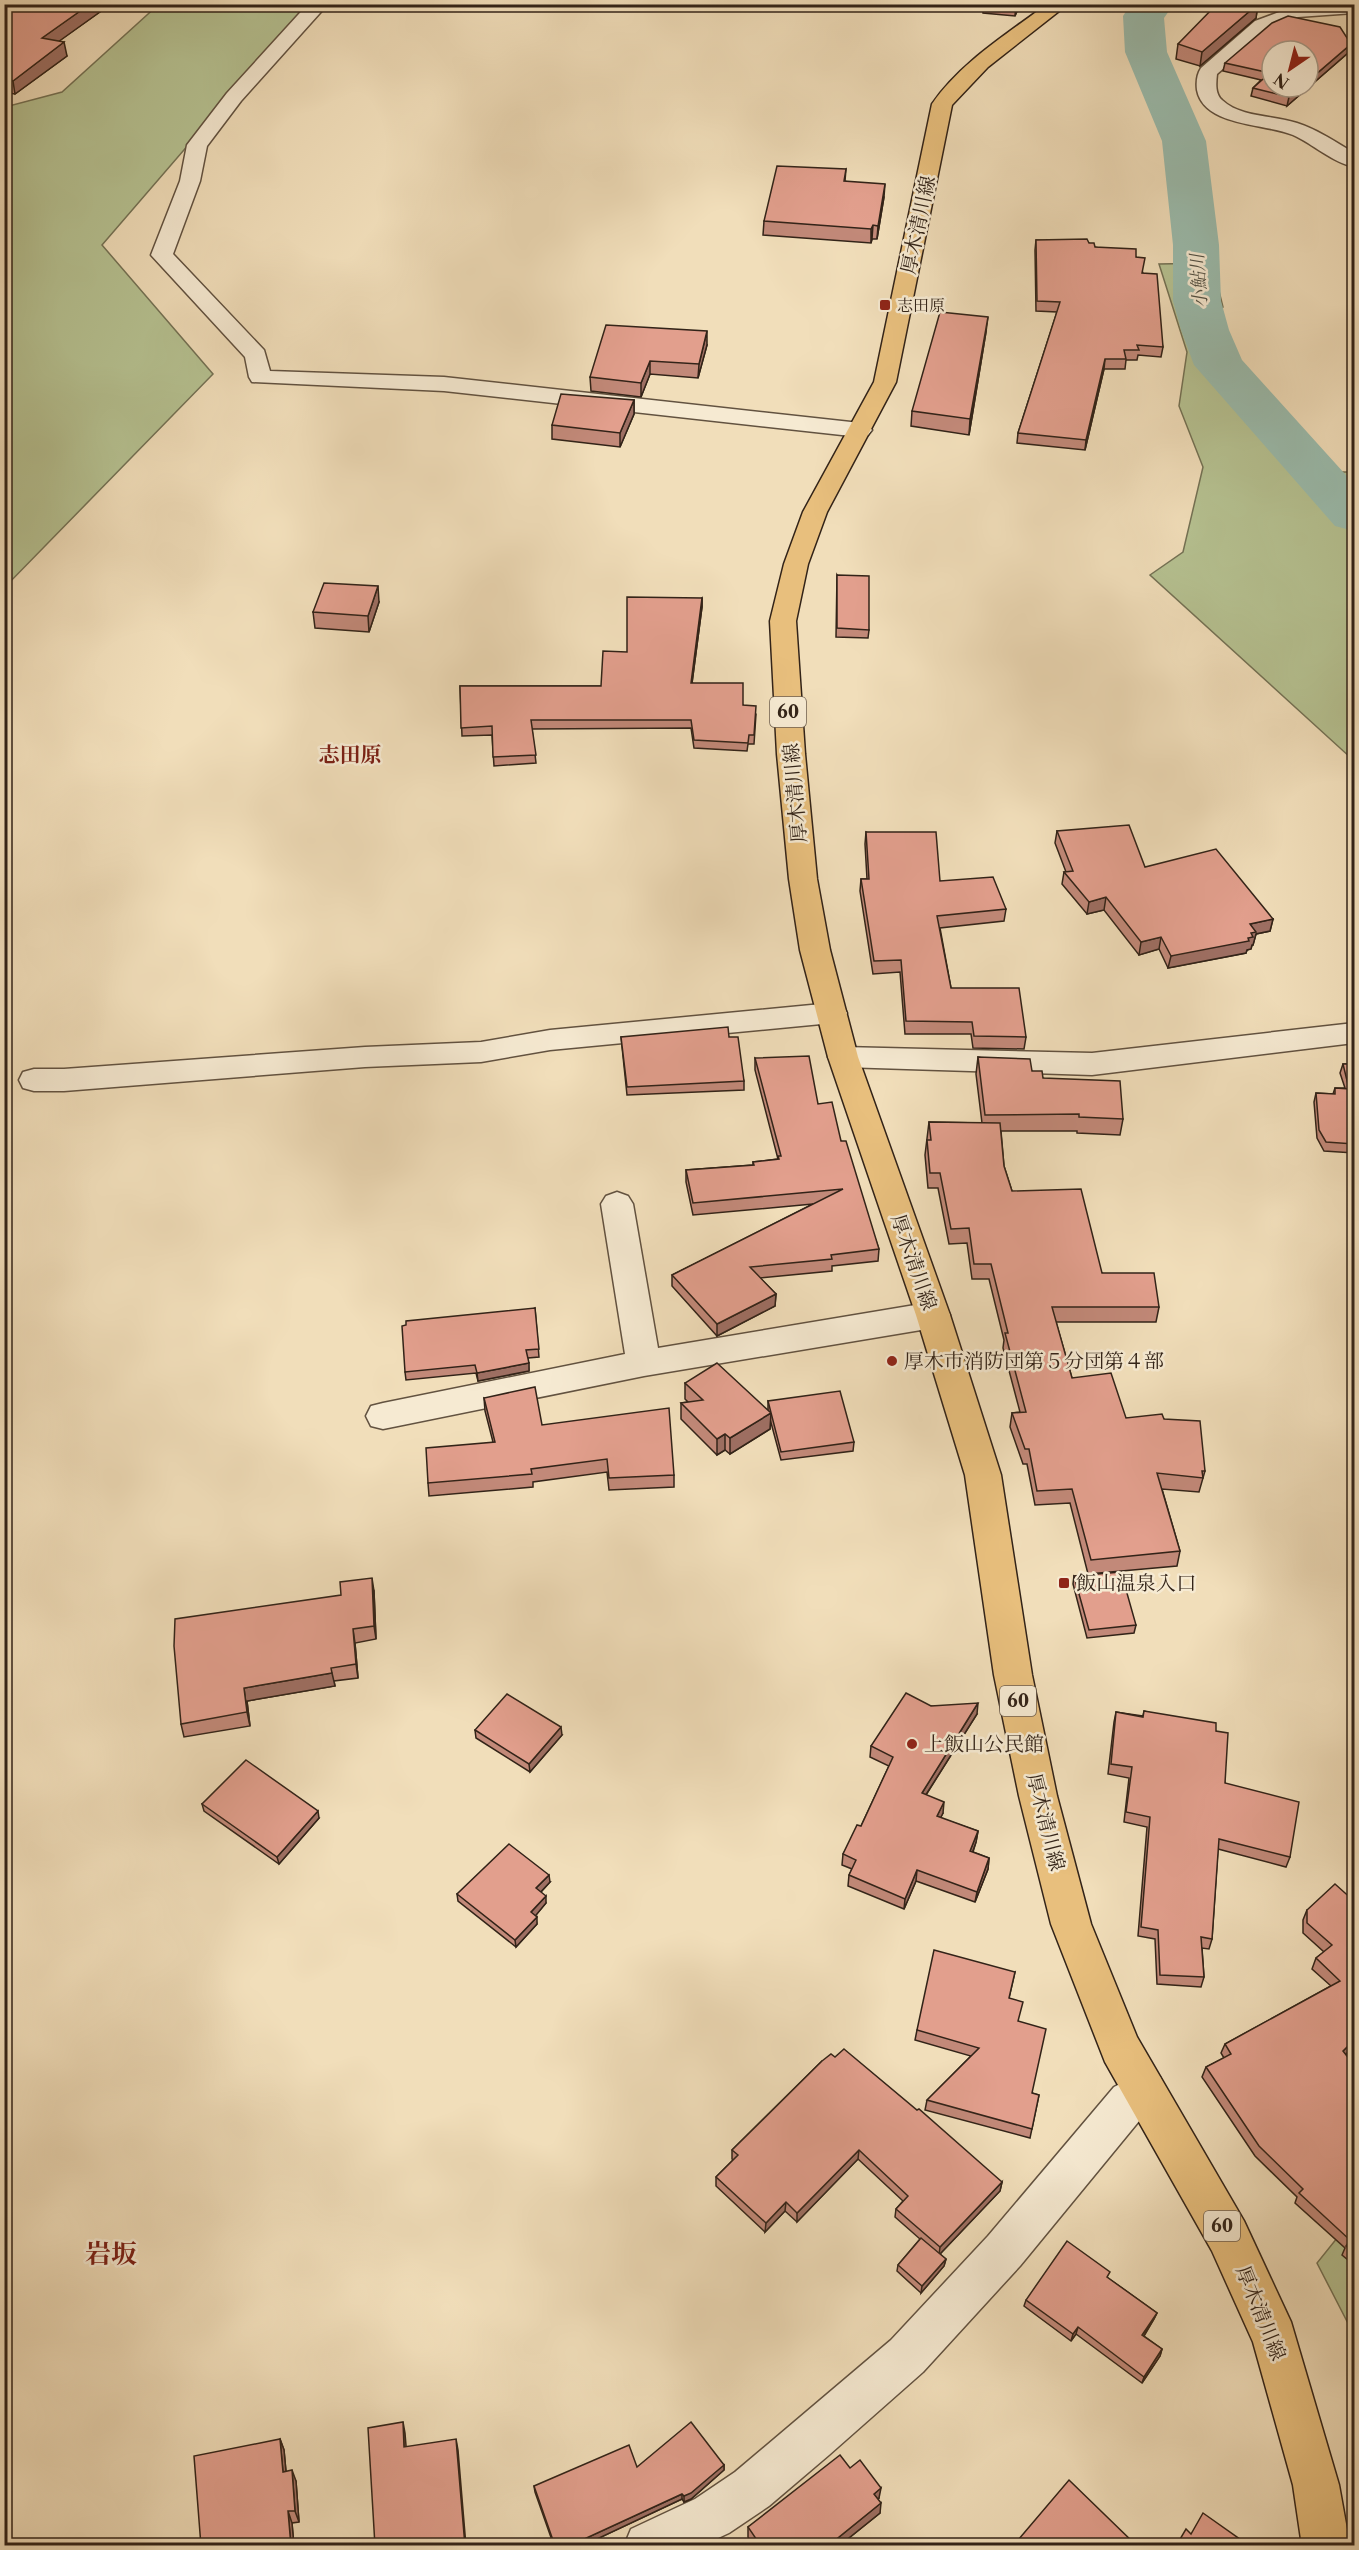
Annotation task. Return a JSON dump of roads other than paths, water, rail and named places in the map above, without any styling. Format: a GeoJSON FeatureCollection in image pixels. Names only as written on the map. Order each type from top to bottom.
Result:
{"type":"FeatureCollection","features":[{"type":"Feature","properties":{"kind":"main road","name":"厚木清川線"},"geometry":{"type":"LineString","coordinates":[[1059,4],[973,70],[952,89],[942,104],[885,382],[815,512],[796,564],[783,621],[791,754],[803,879],[815,950],[843,1057],[933,1315],[982,1475],[1013,1675],[1038,1796],[1071,1923],[1120,2048],[1228,2236],[1275,2338],[1316,2485],[1326,2546]]}},
{"type":"Feature","properties":{"kind":"street"},"geometry":{"type":"LineString","coordinates":[[319,4],[234,97],[197,145],[190,181],[162,255],[256,355],[260,377],[444,384],[860,430]]}},
{"type":"Feature","properties":{"kind":"street"},"geometry":{"type":"LineString","coordinates":[[1354,8],[1287,7],[1262,25],[1208,72],[1206,82],[1208,95],[1216,106],[1232,114],[1299,130],[1354,160]]}},
{"type":"Feature","properties":{"kind":"street"},"geometry":{"type":"LineString","coordinates":[[34,1080],[64,1080],[365,1057],[481,1052],[550,1040],[832,1013]]}},
{"type":"Feature","properties":{"kind":"street"},"geometry":{"type":"LineString","coordinates":[[843,1057],[1092,1064],[1354,1033]]}},
{"type":"Feature","properties":{"kind":"street"},"geometry":{"type":"LineString","coordinates":[[617,1204],[644,1363]]}},
{"type":"Feature","properties":{"kind":"street"},"geometry":{"type":"LineString","coordinates":[[383,1416],[644,1363],[933,1315]]}},
{"type":"Feature","properties":{"kind":"street"},"geometry":{"type":"LineString","coordinates":[[648,2546],[712,2516],[752,2489],[907,2356],[1011,2243],[1129,2101],[1145,2091]]}},
{"type":"Feature","properties":{"kind":"waterway","name":"小鮎川"},"geometry":{"type":"LineString","coordinates":[[1154,4],[1143,16],[1146,52],[1184,141],[1196,245],[1197,301],[1205,330],[1219,365],[1354,515]]}},
{"type":"Feature","properties":{"kind":"place","name":"志田原"},"geometry":{"type":"Point","coordinates":[885,305]}},
{"type":"Feature","properties":{"kind":"place","name":"厚木市消防団第５分団第４部"},"geometry":{"type":"Point","coordinates":[892,1361]}},
{"type":"Feature","properties":{"kind":"place","name":"飯山温泉入口"},"geometry":{"type":"Point","coordinates":[1064,1583]}},
{"type":"Feature","properties":{"kind":"place","name":"上飯山公民館"},"geometry":{"type":"Point","coordinates":[912,1744]}},
{"type":"Feature","properties":{"kind":"district","name":"志田原"},"geometry":{"type":"Point","coordinates":[350,755]}},
{"type":"Feature","properties":{"kind":"district","name":"岩坂"},"geometry":{"type":"Point","coordinates":[111,2254]}}]}
